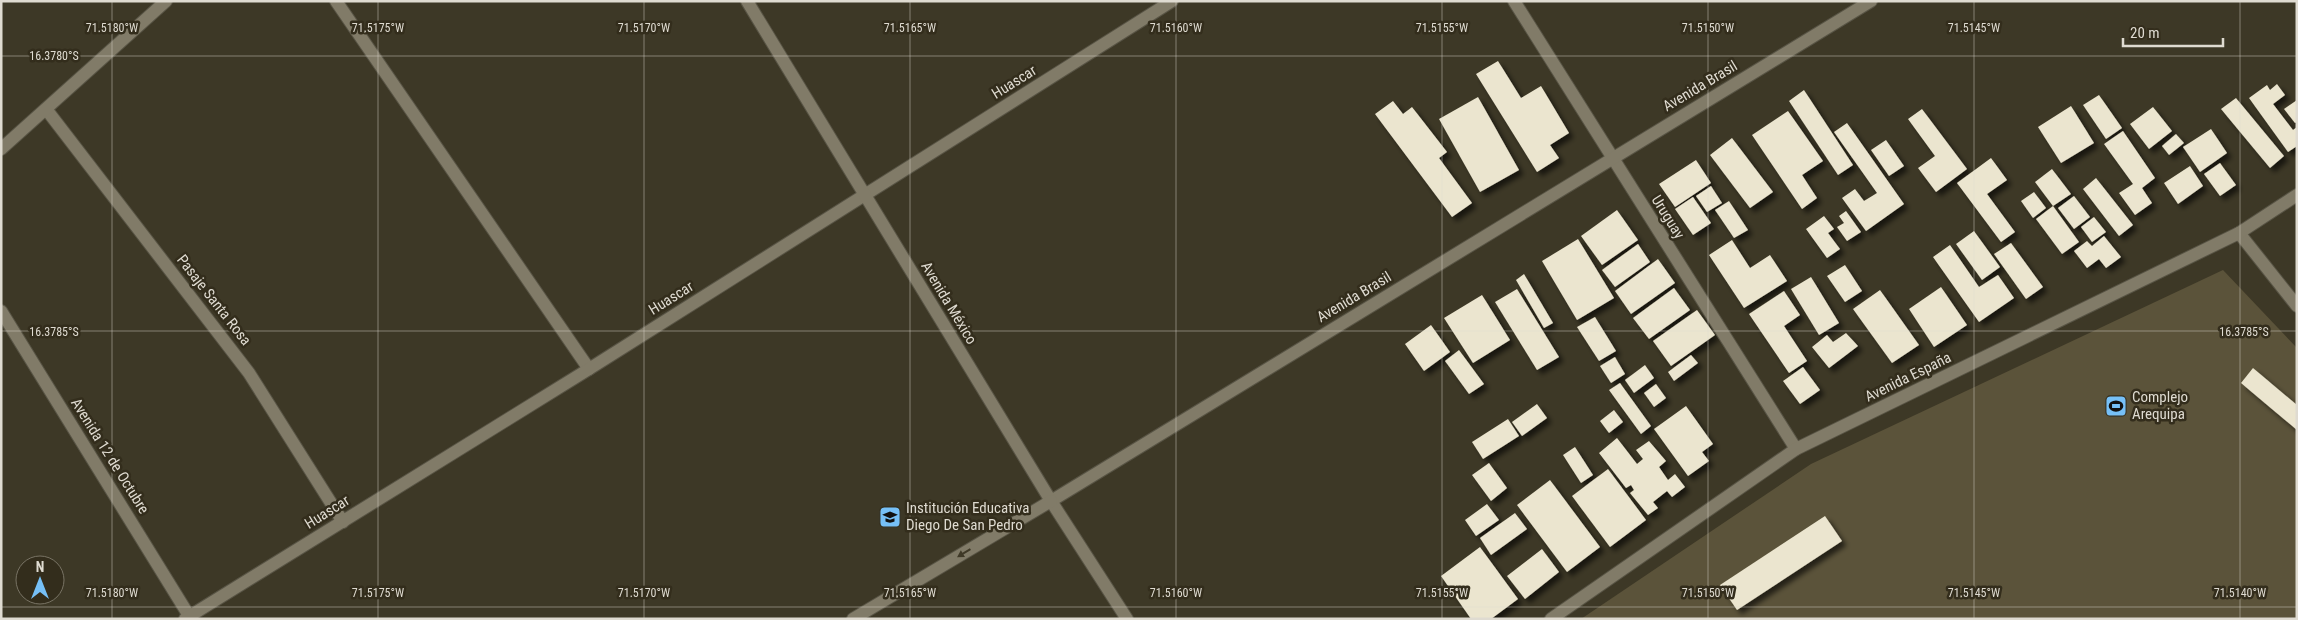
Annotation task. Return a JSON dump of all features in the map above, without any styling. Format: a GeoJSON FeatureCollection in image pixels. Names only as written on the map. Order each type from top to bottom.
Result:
{"type":"FeatureCollection","features":[{"type":"Feature","properties":{"kind":"street"},"geometry":{"type":"LineString","coordinates":[[1,149],[166,1]]}},
{"type":"Feature","properties":{"kind":"street"},"geometry":{"type":"LineString","coordinates":[[336,1],[589,370]]}},
{"type":"Feature","properties":{"kind":"street","name":"Avenida México"},"geometry":{"type":"LineString","coordinates":[[747,1],[1051,501],[1127,619]]}},
{"type":"Feature","properties":{"kind":"street","name":"Huascar"},"geometry":{"type":"LineString","coordinates":[[189,618],[589,370],[1172,1]]}},
{"type":"Feature","properties":{"kind":"street","name":"Uruguay"},"geometry":{"type":"LineString","coordinates":[[1514,1],[1796,449]]}},
{"type":"Feature","properties":{"kind":"street","name":"Avenida Brasil"},"geometry":{"type":"LineString","coordinates":[[853,619],[1051,501],[1871,1]]}},
{"type":"Feature","properties":{"kind":"street","name":"Pasaje Santa Rosa"},"geometry":{"type":"LineString","coordinates":[[46,109],[249,373],[343,522]]}},
{"type":"Feature","properties":{"kind":"street","name":"Avenida España"},"geometry":{"type":"LineString","coordinates":[[1551,619],[1796,449],[2239,233],[2297,195]]}},
{"type":"Feature","properties":{"kind":"street"},"geometry":{"type":"LineString","coordinates":[[2239,233],[2297,306]]}},
{"type":"Feature","properties":{"kind":"street","name":"Avenida 12 de Octubre"},"geometry":{"type":"LineString","coordinates":[[1,311],[189,618]]}},
{"type":"Feature","properties":{"kind":"shaded area","name":"Complejo Arequipa"},"geometry":{"type":"Polygon","coordinates":[[[2223,270],[2297,348],[2297,619],[1581,619],[1811,464],[2223,270]]]}},
{"type":"Feature","properties":{"kind":"building"},"geometry":{"type":"Polygon","coordinates":[[[1498,61],[1521,98],[1541,86],[1569,133],[1550,145],[1559,158],[1537,172],[1476,74],[1498,61]]]}},
{"type":"Feature","properties":{"kind":"building"},"geometry":{"type":"Polygon","coordinates":[[[2277,84],[2285,95],[2273,104],[2293,130],[2297,127],[2297,146],[2288,152],[2249,98],[2267,85],[2270,90],[2277,84]]]}},
{"type":"Feature","properties":{"kind":"building"},"geometry":{"type":"Polygon","coordinates":[[[1804,90],[1853,165],[1838,175],[1789,101],[1804,90]]]}},
{"type":"Feature","properties":{"kind":"building"},"geometry":{"type":"Polygon","coordinates":[[[2099,95],[2122,128],[2106,139],[2083,105],[2099,95]]]}},
{"type":"Feature","properties":{"kind":"building"},"geometry":{"type":"Polygon","coordinates":[[[1478,97],[1519,170],[1480,192],[1439,119],[1478,97]]]}},
{"type":"Feature","properties":{"kind":"building"},"geometry":{"type":"Polygon","coordinates":[[[2236,98],[2284,156],[2270,168],[2221,109],[2236,98]]]}},
{"type":"Feature","properties":{"kind":"building"},"geometry":{"type":"Polygon","coordinates":[[[2297,100],[2297,122],[2295,123],[2284,109],[2297,100]]]}},
{"type":"Feature","properties":{"kind":"building"},"geometry":{"type":"Polygon","coordinates":[[[1393,101],[1403,114],[1412,107],[1447,152],[1439,158],[1472,203],[1452,217],[1375,114],[1393,101]]]}},
{"type":"Feature","properties":{"kind":"building"},"geometry":{"type":"Polygon","coordinates":[[[2071,106],[2094,143],[2061,163],[2038,127],[2071,106]]]}},
{"type":"Feature","properties":{"kind":"building"},"geometry":{"type":"Polygon","coordinates":[[[2153,107],[2172,131],[2149,149],[2130,124],[2153,107]]]}},
{"type":"Feature","properties":{"kind":"building"},"geometry":{"type":"Polygon","coordinates":[[[1922,109],[1967,169],[1936,192],[1918,168],[1935,156],[1908,119],[1922,109]]]}},
{"type":"Feature","properties":{"kind":"building"},"geometry":{"type":"Polygon","coordinates":[[[1788,111],[1823,161],[1802,175],[1817,198],[1802,209],[1752,135],[1788,111]]]}},
{"type":"Feature","properties":{"kind":"building"},"geometry":{"type":"Polygon","coordinates":[[[1847,123],[1904,204],[1866,231],[1842,198],[1855,189],[1864,201],[1877,193],[1834,132],[1847,123]]]}},
{"type":"Feature","properties":{"kind":"building"},"geometry":{"type":"Polygon","coordinates":[[[2211,129],[2227,153],[2200,172],[2183,147],[2211,129]]]}},
{"type":"Feature","properties":{"kind":"building"},"geometry":{"type":"Polygon","coordinates":[[[2123,131],[2155,178],[2142,188],[2152,203],[2135,215],[2119,193],[2133,184],[2104,144],[2123,131]]]}},
{"type":"Feature","properties":{"kind":"building"},"geometry":{"type":"Polygon","coordinates":[[[2176,134],[2184,143],[2169,155],[2162,146],[2176,134]]]}},
{"type":"Feature","properties":{"kind":"building"},"geometry":{"type":"Polygon","coordinates":[[[1732,138],[1773,192],[1750,208],[1710,155],[1732,138]]]}},
{"type":"Feature","properties":{"kind":"building"},"geometry":{"type":"Polygon","coordinates":[[[1886,140],[1904,166],[1889,176],[1871,150],[1886,140]]]}},
{"type":"Feature","properties":{"kind":"building"},"geometry":{"type":"Polygon","coordinates":[[[1991,158],[2007,180],[1987,194],[2015,232],[2001,242],[1957,183],[1991,158]]]}},
{"type":"Feature","properties":{"kind":"building"},"geometry":{"type":"Polygon","coordinates":[[[1696,160],[1711,183],[1675,207],[1659,184],[1696,160]]]}},
{"type":"Feature","properties":{"kind":"building"},"geometry":{"type":"Polygon","coordinates":[[[2220,163],[2236,185],[2220,196],[2204,174],[2220,163]]]}},
{"type":"Feature","properties":{"kind":"building"},"geometry":{"type":"Polygon","coordinates":[[[2190,166],[2203,186],[2178,204],[2164,183],[2190,166]]]}},
{"type":"Feature","properties":{"kind":"building"},"geometry":{"type":"Polygon","coordinates":[[[2052,169],[2071,194],[2053,206],[2035,182],[2052,169]]]}},
{"type":"Feature","properties":{"kind":"building"},"geometry":{"type":"Polygon","coordinates":[[[2096,178],[2133,225],[2119,236],[2083,189],[2096,178]]]}},
{"type":"Feature","properties":{"kind":"building"},"geometry":{"type":"Polygon","coordinates":[[[1711,186],[1722,203],[1707,212],[1696,196],[1711,186]]]}},
{"type":"Feature","properties":{"kind":"building"},"geometry":{"type":"Polygon","coordinates":[[[2034,192],[2046,208],[2033,218],[2021,201],[2034,192]]]}},
{"type":"Feature","properties":{"kind":"building"},"geometry":{"type":"Polygon","coordinates":[[[2074,196],[2090,217],[2074,229],[2058,208],[2074,196]]]}},
{"type":"Feature","properties":{"kind":"building"},"geometry":{"type":"Polygon","coordinates":[[[1693,197],[1711,223],[1693,235],[1675,209],[1693,197]]]}},
{"type":"Feature","properties":{"kind":"building"},"geometry":{"type":"Polygon","coordinates":[[[1729,201],[1748,230],[1734,238],[1715,210],[1729,201]]]}},
{"type":"Feature","properties":{"kind":"building"},"geometry":{"type":"Polygon","coordinates":[[[2053,206],[2079,242],[2062,254],[2036,219],[2053,206]]]}},
{"type":"Feature","properties":{"kind":"building"},"geometry":{"type":"Polygon","coordinates":[[[1617,210],[1638,240],[1602,265],[1581,236],[1617,210]]]}},
{"type":"Feature","properties":{"kind":"building"},"geometry":{"type":"Polygon","coordinates":[[[1846,211],[1861,232],[1847,241],[1837,227],[1844,223],[1839,216],[1846,211]]]}},
{"type":"Feature","properties":{"kind":"building"},"geometry":{"type":"Polygon","coordinates":[[[1824,216],[1834,229],[1828,233],[1840,249],[1827,258],[1806,229],[1824,216]]]}},
{"type":"Feature","properties":{"kind":"building"},"geometry":{"type":"Polygon","coordinates":[[[2094,217],[2106,232],[2092,242],[2081,227],[2094,217]]]}},
{"type":"Feature","properties":{"kind":"building"},"geometry":{"type":"Polygon","coordinates":[[[1974,231],[2000,267],[1982,280],[1956,244],[1974,231]]]}},
{"type":"Feature","properties":{"kind":"building"},"geometry":{"type":"Polygon","coordinates":[[[2104,236],[2121,257],[2106,268],[2099,259],[2087,268],[2074,251],[2087,241],[2092,246],[2104,236]]]}},
{"type":"Feature","properties":{"kind":"building"},"geometry":{"type":"Polygon","coordinates":[[[1578,239],[1614,298],[1577,320],[1542,261],[1578,239]]]}},
{"type":"Feature","properties":{"kind":"building"},"geometry":{"type":"Polygon","coordinates":[[[1732,240],[1750,268],[1770,255],[1787,281],[1744,308],[1709,255],[1732,240]]]}},
{"type":"Feature","properties":{"kind":"building"},"geometry":{"type":"Polygon","coordinates":[[[2011,243],[2043,287],[2026,299],[1994,254],[2011,243]]]}},
{"type":"Feature","properties":{"kind":"building"},"geometry":{"type":"Polygon","coordinates":[[[1638,244],[1650,262],[1615,287],[1602,270],[1638,244]]]}},
{"type":"Feature","properties":{"kind":"building"},"geometry":{"type":"Polygon","coordinates":[[[1950,245],[1979,287],[1998,275],[2014,298],[1979,322],[1933,257],[1950,245]]]}},
{"type":"Feature","properties":{"kind":"building"},"geometry":{"type":"Polygon","coordinates":[[[1658,259],[1675,283],[1631,314],[1615,291],[1658,259]]]}},
{"type":"Feature","properties":{"kind":"building"},"geometry":{"type":"Polygon","coordinates":[[[1845,265],[1862,291],[1845,302],[1827,276],[1845,265]]]}},
{"type":"Feature","properties":{"kind":"building"},"geometry":{"type":"Polygon","coordinates":[[[1524,274],[1553,323],[1544,328],[1516,280],[1524,274]]]}},
{"type":"Feature","properties":{"kind":"building"},"geometry":{"type":"Polygon","coordinates":[[[1811,277],[1839,323],[1819,335],[1791,289],[1811,277]]]}},
{"type":"Feature","properties":{"kind":"building"},"geometry":{"type":"Polygon","coordinates":[[[1941,287],[1967,325],[1934,347],[1909,309],[1941,287]]]}},
{"type":"Feature","properties":{"kind":"building"},"geometry":{"type":"Polygon","coordinates":[[[1674,288],[1690,310],[1649,339],[1633,318],[1674,288]]]}},
{"type":"Feature","properties":{"kind":"building"},"geometry":{"type":"Polygon","coordinates":[[[1517,289],[1559,357],[1537,370],[1495,302],[1517,289]]]}},
{"type":"Feature","properties":{"kind":"building"},"geometry":{"type":"Polygon","coordinates":[[[1880,290],[1919,345],[1892,363],[1853,309],[1880,290]]]}},
{"type":"Feature","properties":{"kind":"building"},"geometry":{"type":"Polygon","coordinates":[[[1784,291],[1800,315],[1784,326],[1807,361],[1789,373],[1749,314],[1784,291]]]}},
{"type":"Feature","properties":{"kind":"building"},"geometry":{"type":"Polygon","coordinates":[[[1482,295],[1510,340],[1473,363],[1444,318],[1482,295]]]}},
{"type":"Feature","properties":{"kind":"building"},"geometry":{"type":"Polygon","coordinates":[[[1697,310],[1715,335],[1671,366],[1653,341],[1697,310]]]}},
{"type":"Feature","properties":{"kind":"building"},"geometry":{"type":"Polygon","coordinates":[[[1595,317],[1616,351],[1599,361],[1577,327],[1595,317]]]}},
{"type":"Feature","properties":{"kind":"building"},"geometry":{"type":"Polygon","coordinates":[[[1431,325],[1450,352],[1424,371],[1405,344],[1431,325]]]}},
{"type":"Feature","properties":{"kind":"building"},"geometry":{"type":"Polygon","coordinates":[[[1846,333],[1858,346],[1829,368],[1812,347],[1827,335],[1833,342],[1846,333]]]}},
{"type":"Feature","properties":{"kind":"building"},"geometry":{"type":"Polygon","coordinates":[[[1459,350],[1484,384],[1469,394],[1445,361],[1459,350]]]}},
{"type":"Feature","properties":{"kind":"building"},"geometry":{"type":"Polygon","coordinates":[[[1691,355],[1698,363],[1674,381],[1668,372],[1691,355]]]}},
{"type":"Feature","properties":{"kind":"building"},"geometry":{"type":"Polygon","coordinates":[[[1615,357],[1625,374],[1611,383],[1600,366],[1615,357]]]}},
{"type":"Feature","properties":{"kind":"building"},"geometry":{"type":"Polygon","coordinates":[[[1645,365],[1654,378],[1634,393],[1625,380],[1645,365]]]}},
{"type":"Feature","properties":{"kind":"building"},"geometry":{"type":"Polygon","coordinates":[[[1803,367],[1820,390],[1800,404],[1783,381],[1803,367]]]}},
{"type":"Feature","properties":{"kind":"building"},"geometry":{"type":"Polygon","coordinates":[[[2253,368],[2297,405],[2297,430],[2241,383],[2253,368]]]}},
{"type":"Feature","properties":{"kind":"building"},"geometry":{"type":"Polygon","coordinates":[[[1620,383],[1651,426],[1641,434],[1609,390],[1620,383]]]}},
{"type":"Feature","properties":{"kind":"building"},"geometry":{"type":"Polygon","coordinates":[[[1656,384],[1666,398],[1654,407],[1644,393],[1656,384]]]}},
{"type":"Feature","properties":{"kind":"building"},"geometry":{"type":"Polygon","coordinates":[[[1537,404],[1547,418],[1522,436],[1512,422],[1537,404]]]}},
{"type":"Feature","properties":{"kind":"building"},"geometry":{"type":"Polygon","coordinates":[[[1686,406],[1713,444],[1702,452],[1709,461],[1688,476],[1654,429],[1686,406]]]}},
{"type":"Feature","properties":{"kind":"building"},"geometry":{"type":"Polygon","coordinates":[[[1614,410],[1623,422],[1609,433],[1600,421],[1614,410]]]}},
{"type":"Feature","properties":{"kind":"building"},"geometry":{"type":"Polygon","coordinates":[[[1508,419],[1519,436],[1483,459],[1472,442],[1508,419]]]}},
{"type":"Feature","properties":{"kind":"building"},"geometry":{"type":"Polygon","coordinates":[[[1617,438],[1637,464],[1643,459],[1636,450],[1649,441],[1666,461],[1659,467],[1668,480],[1675,474],[1685,487],[1672,497],[1667,491],[1653,502],[1658,508],[1648,515],[1630,493],[1634,490],[1631,485],[1626,488],[1599,453],[1617,438]]]}},
{"type":"Feature","properties":{"kind":"building"},"geometry":{"type":"Polygon","coordinates":[[[1575,447],[1593,475],[1581,483],[1563,455],[1575,447]]]}},
{"type":"Feature","properties":{"kind":"building"},"geometry":{"type":"Polygon","coordinates":[[[1489,463],[1507,488],[1491,501],[1472,475],[1489,463]]]}},
{"type":"Feature","properties":{"kind":"building"},"geometry":{"type":"Polygon","coordinates":[[[1608,469],[1646,520],[1610,547],[1572,496],[1608,469]]]}},
{"type":"Feature","properties":{"kind":"building"},"geometry":{"type":"Polygon","coordinates":[[[1550,480],[1600,547],[1567,572],[1517,505],[1550,480]]]}},
{"type":"Feature","properties":{"kind":"building"},"geometry":{"type":"Polygon","coordinates":[[[1487,504],[1499,520],[1476,536],[1465,520],[1487,504]]]}},
{"type":"Feature","properties":{"kind":"building"},"geometry":{"type":"Polygon","coordinates":[[[1515,513],[1527,529],[1491,555],[1480,538],[1515,513]]]}},
{"type":"Feature","properties":{"kind":"building"},"geometry":{"type":"Polygon","coordinates":[[[1825,516],[1842,541],[1737,610],[1720,585],[1825,516]]]}},
{"type":"Feature","properties":{"kind":"building"},"geometry":{"type":"Polygon","coordinates":[[[1480,547],[1518,599],[1491,619],[1471,619],[1441,576],[1480,547]]]}},
{"type":"Feature","properties":{"kind":"building"},"geometry":{"type":"Polygon","coordinates":[[[1542,549],[1559,572],[1525,599],[1507,576],[1542,549]]]}},
{"type":"Feature","properties":{"kind":"place","name":"Complejo Arequipa"},"geometry":{"type":"Point","coordinates":[2116,406]}},
{"type":"Feature","properties":{"kind":"place","name":"Institución Educativa Diego De San Pedro"},"geometry":{"type":"Point","coordinates":[890,517]}}]}
